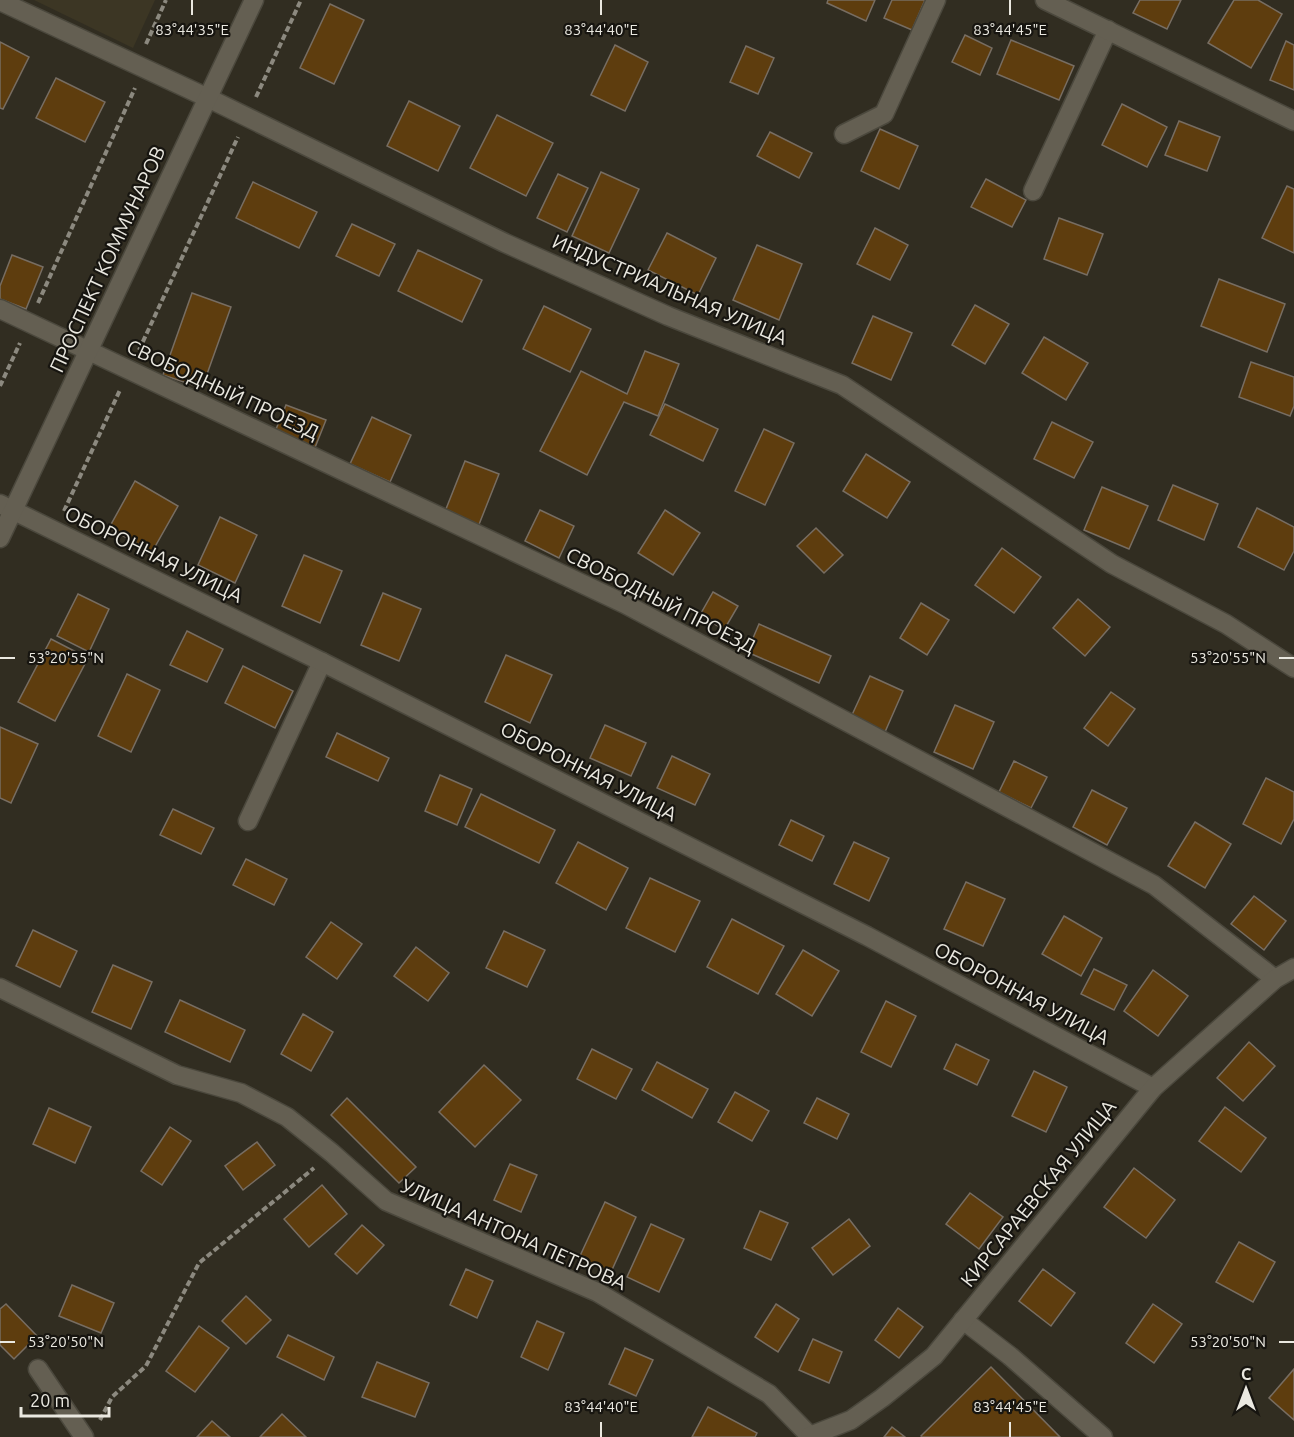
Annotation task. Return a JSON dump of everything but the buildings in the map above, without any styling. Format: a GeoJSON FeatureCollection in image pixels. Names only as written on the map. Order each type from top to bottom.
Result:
{"type":"FeatureCollection","features":[{"type":"Feature","properties":{"kind":"street","name":"ПРОСПЕКТ КОММУНАРОВ"},"geometry":{"type":"LineString","coordinates":[[0,538],[7,507],[88,351],[254,0]]}},
{"type":"Feature","properties":{"kind":"street"},"geometry":{"type":"LineString","coordinates":[[844,134],[884,114],[936,0]]}},
{"type":"Feature","properties":{"kind":"street"},"geometry":{"type":"LineString","coordinates":[[1045,0],[1294,121]]}},
{"type":"Feature","properties":{"kind":"street","name":"ИНДУСТРИАЛЬНАЯ УЛИЦА"},"geometry":{"type":"LineString","coordinates":[[0,1],[208,98],[505,243],[668,316],[842,386],[1112,564],[1226,624],[1294,668]]}},
{"type":"Feature","properties":{"kind":"street"},"geometry":{"type":"LineString","coordinates":[[1033,191],[1108,30]]}},
{"type":"Feature","properties":{"kind":"street","name":"СВОБОДНЫЙ ПРОЕЗД"},"geometry":{"type":"LineString","coordinates":[[0,309],[625,604],[1154,885],[1275,979]]}},
{"type":"Feature","properties":{"kind":"street","name":"ОБОРОННАЯ УЛИЦА"},"geometry":{"type":"LineString","coordinates":[[7,507],[322,662],[867,936],[1153,1088]]}},
{"type":"Feature","properties":{"kind":"street"},"geometry":{"type":"LineString","coordinates":[[248,820],[322,662]]}},
{"type":"Feature","properties":{"kind":"street","name":"КИРСАРАЕВСКАЯ УЛИЦА"},"geometry":{"type":"LineString","coordinates":[[810,1437],[851,1420],[934,1356],[1153,1088],[1275,979],[1294,968]]}},
{"type":"Feature","properties":{"kind":"street","name":"УЛИЦА АНТОНА ПЕТРОВА"},"geometry":{"type":"LineString","coordinates":[[0,988],[177,1075],[241,1093],[287,1117],[386,1201],[597,1292],[769,1394],[810,1437]]}},
{"type":"Feature","properties":{"kind":"street"},"geometry":{"type":"LineString","coordinates":[[963,1320],[1010,1356],[1103,1437]]}},
{"type":"Feature","properties":{"kind":"street"},"geometry":{"type":"LineString","coordinates":[[38,1369],[91,1432]]}},
{"type":"Feature","properties":{"kind":"path"},"geometry":{"type":"LineString","coordinates":[[0,386],[136,86],[142,52],[166,0]]}},
{"type":"Feature","properties":{"kind":"path"},"geometry":{"type":"LineString","coordinates":[[55,531],[301,0]]}},
{"type":"Feature","properties":{"kind":"path"},"geometry":{"type":"LineString","coordinates":[[91,1432],[112,1397],[146,1366],[199,1263],[332,1153]]}},
{"type":"Feature","properties":{"kind":"shaded area"},"geometry":{"type":"Polygon","coordinates":[[[34,0],[155,0],[133,48],[34,0]]]}}]}
